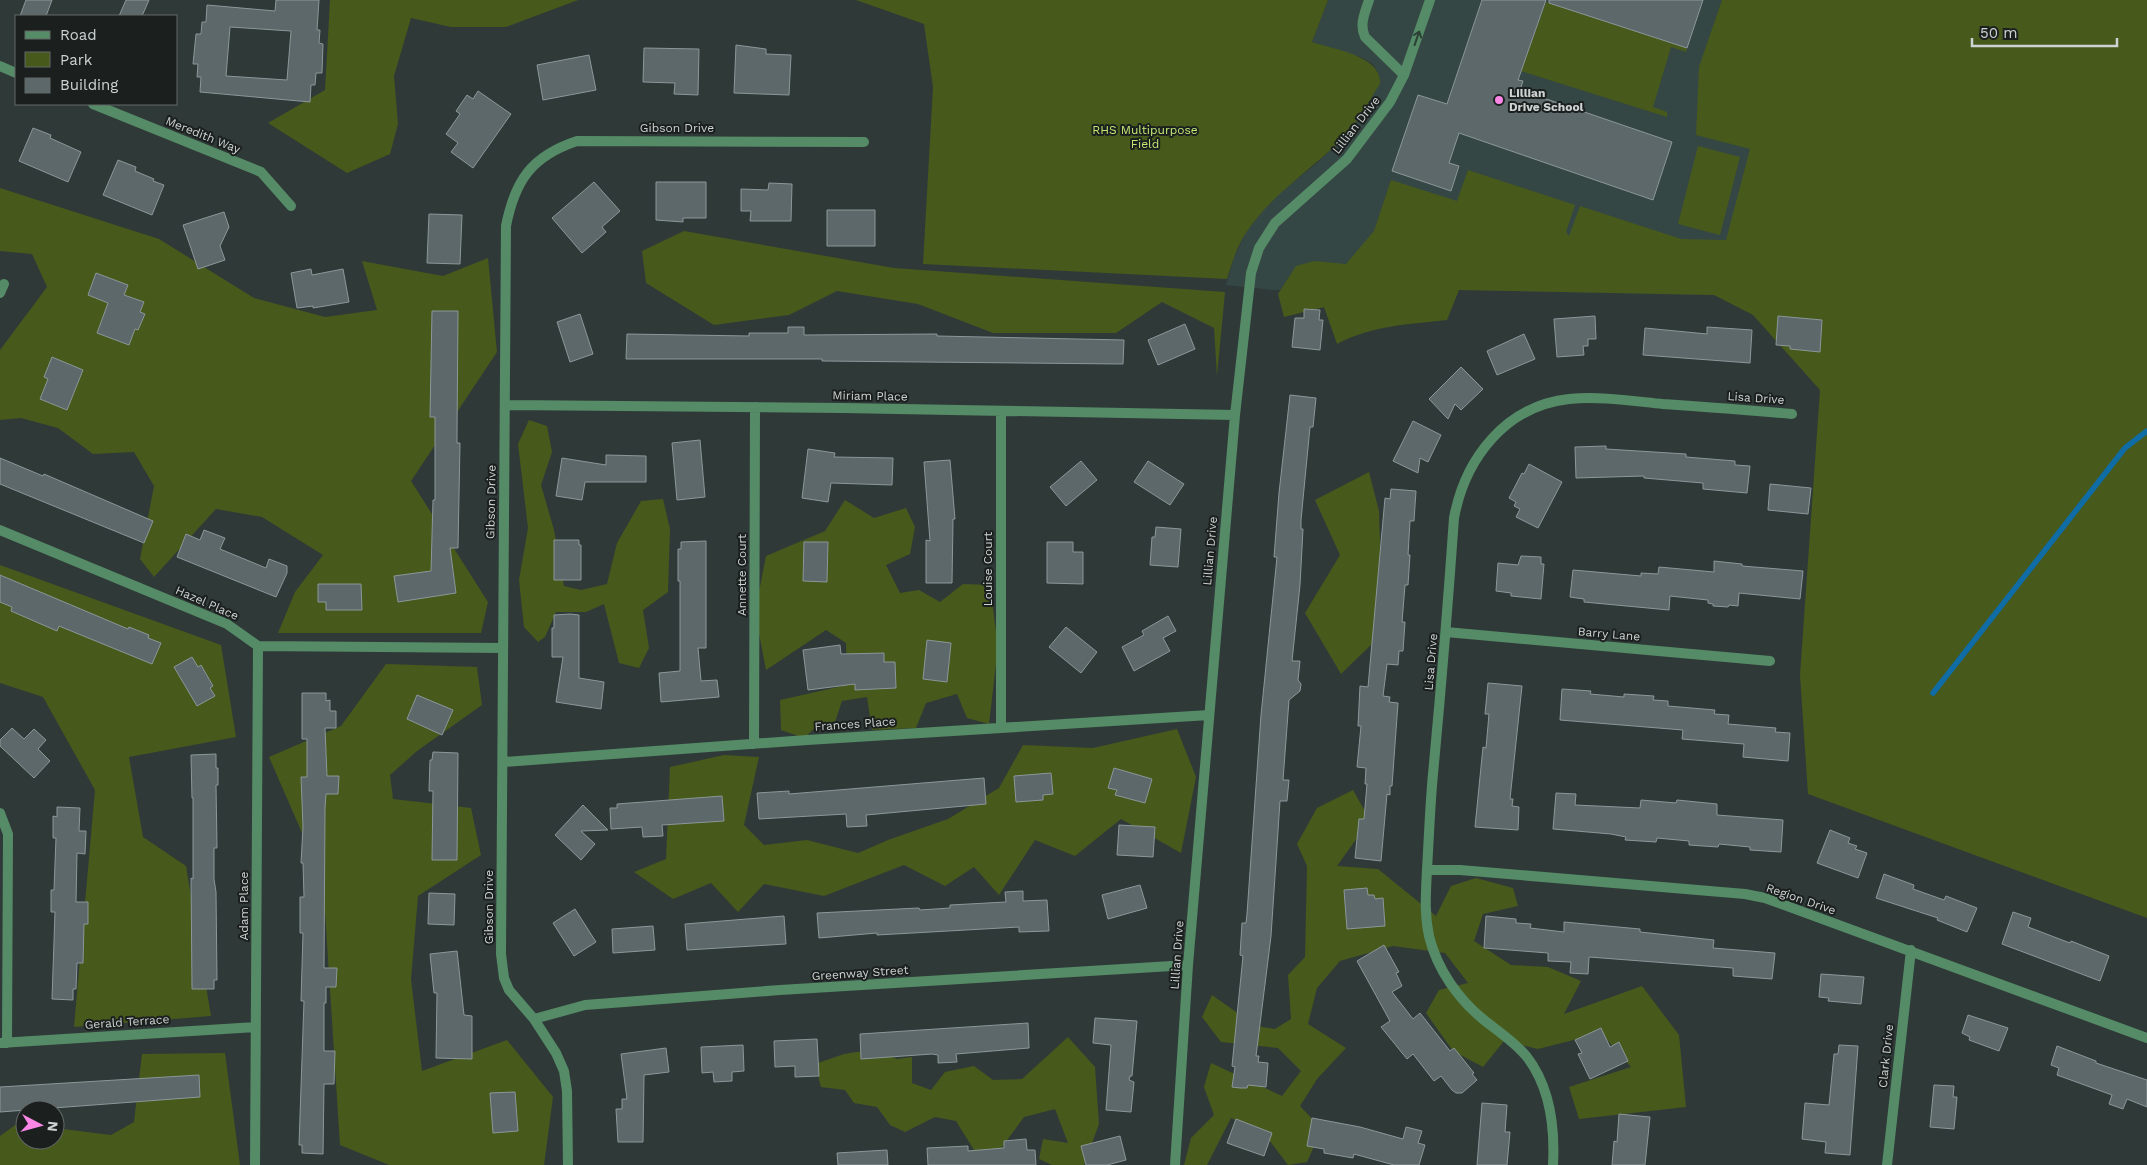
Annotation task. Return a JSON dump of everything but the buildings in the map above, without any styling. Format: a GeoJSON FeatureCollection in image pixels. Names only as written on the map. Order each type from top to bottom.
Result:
{"type":"FeatureCollection","features":[{"type":"Feature","properties":{"kind":"street"},"geometry":{"type":"LineString","coordinates":[[1369,0],[1362,22],[1361,30],[1364,37],[1404,75]]}},
{"type":"Feature","properties":{"kind":"street","name":"Lillian Drive"},"geometry":{"type":"LineString","coordinates":[[1175,1165],[1188,965],[1234,415],[1248,287],[1259,248],[1267,234],[1284,213],[1347,159],[1390,102],[1404,75],[1430,0]]}},
{"type":"Feature","properties":{"kind":"street"},"geometry":{"type":"LineString","coordinates":[[0,66],[15,73]]}},
{"type":"Feature","properties":{"kind":"street","name":"Meredith Way"},"geometry":{"type":"LineString","coordinates":[[95,105],[261,172],[291,206]]}},
{"type":"Feature","properties":{"kind":"street","name":"Gibson Drive"},"geometry":{"type":"LineString","coordinates":[[568,1165],[567,1091],[564,1071],[556,1053],[534,1019],[509,990],[504,978],[501,954],[506,226],[511,201],[521,180],[536,161],[556,148],[576,141],[864,142]]}},
{"type":"Feature","properties":{"kind":"street","name":"Lisa Drive"},"geometry":{"type":"LineString","coordinates":[[1553,1165],[1554,1140],[1551,1115],[1536,1071],[1510,1039],[1470,1008],[1453,987],[1441,968],[1429,938],[1424,913],[1454,518],[1461,488],[1470,468],[1483,448],[1497,432],[1516,418],[1551,403],[1568,399],[1592,398],[1792,414]]}},
{"type":"Feature","properties":{"kind":"street","name":"Miriam Place"},"geometry":{"type":"LineString","coordinates":[[505,405],[1234,415]]}},
{"type":"Feature","properties":{"kind":"street","name":"Annette Court"},"geometry":{"type":"LineString","coordinates":[[754,744],[755,407]]}},
{"type":"Feature","properties":{"kind":"street","name":"Louise Court"},"geometry":{"type":"LineString","coordinates":[[1001,411],[1001,728]]}},
{"type":"Feature","properties":{"kind":"street","name":"Hazel Place"},"geometry":{"type":"LineString","coordinates":[[0,530],[227,624],[258,646]]}},
{"type":"Feature","properties":{"kind":"street","name":"Barry Lane"},"geometry":{"type":"LineString","coordinates":[[1446,632],[1770,661]]}},
{"type":"Feature","properties":{"kind":"street"},"geometry":{"type":"LineString","coordinates":[[258,646],[502,648]]}},
{"type":"Feature","properties":{"kind":"street","name":"Adam Place"},"geometry":{"type":"LineString","coordinates":[[256,1165],[258,646]]}},
{"type":"Feature","properties":{"kind":"street","name":"Frances Place"},"geometry":{"type":"LineString","coordinates":[[503,762],[1209,714]]}},
{"type":"Feature","properties":{"kind":"street"},"geometry":{"type":"LineString","coordinates":[[0,813],[8,834],[4,1043]]}},
{"type":"Feature","properties":{"kind":"street","name":"Region Drive"},"geometry":{"type":"LineString","coordinates":[[1427,870],[1460,870],[1745,894],[1765,898],[2147,1038]]}},
{"type":"Feature","properties":{"kind":"street","name":"Clark Drive"},"geometry":{"type":"LineString","coordinates":[[1887,1165],[1911,950]]}},
{"type":"Feature","properties":{"kind":"street","name":"Greenway Street"},"geometry":{"type":"LineString","coordinates":[[534,1019],[585,1005],[780,990],[1188,965]]}},
{"type":"Feature","properties":{"kind":"street","name":"Gerald Terrace"},"geometry":{"type":"LineString","coordinates":[[4,1043],[256,1028]]}},
{"type":"Feature","properties":{"kind":"shaded area"},"geometry":{"type":"Polygon","coordinates":[[[1328,0],[1793,0],[1714,295],[1459,290],[1367,293],[1274,290],[1226,285],[1234,257],[1245,234],[1262,211],[1280,192],[1315,165],[1340,141],[1380,84],[1378,72],[1373,64],[1363,58],[1312,42],[1328,0]]]}},
{"type":"Feature","properties":{"kind":"green space"},"geometry":{"type":"Polygon","coordinates":[[[330,0],[578,0],[506,27],[451,27],[411,18],[394,76],[398,124],[390,154],[347,173],[268,123],[325,90],[330,0]]]}},
{"type":"Feature","properties":{"kind":"green space","name":"RHS Multipurpose Field"},"geometry":{"type":"Polygon","coordinates":[[[856,0],[1328,0],[1312,42],[1344,51],[1365,60],[1379,74],[1380,84],[1344,137],[1277,196],[1256,220],[1240,243],[1227,279],[923,264],[933,87],[924,24],[856,0]]]}},
{"type":"Feature","properties":{"kind":"green space"},"geometry":{"type":"Polygon","coordinates":[[[1722,0],[2147,0],[2147,918],[1808,794],[1800,675],[1820,390],[1753,315],[1714,295],[1459,290],[1447,320],[1363,333],[1337,344],[1324,307],[1284,317],[1278,294],[1296,266],[1314,261],[1346,264],[1374,231],[1391,180],[1457,201],[1468,170],[1575,205],[1566,232],[1569,236],[1580,206],[1681,239],[1726,240],[1750,149],[1696,135],[1699,67],[1722,0]]]}},
{"type":"Feature","properties":{"kind":"green space"},"geometry":{"type":"Polygon","coordinates":[[[1546,2],[1687,48],[1686,52],[1671,47],[1653,107],[1667,112],[1667,117],[1521,71],[1546,2]]]}},
{"type":"Feature","properties":{"kind":"green space"},"geometry":{"type":"Polygon","coordinates":[[[1698,146],[1740,157],[1720,235],[1678,224],[1698,146]]]}},
{"type":"Feature","properties":{"kind":"green space"},"geometry":{"type":"Polygon","coordinates":[[[0,188],[159,239],[254,298],[325,317],[377,310],[362,261],[443,276],[488,258],[497,352],[411,481],[488,602],[481,633],[278,633],[295,592],[323,555],[262,517],[216,509],[154,577],[140,559],[154,486],[134,452],[93,454],[58,428],[21,418],[0,420],[0,350],[47,287],[32,254],[0,251],[0,188]]]}},
{"type":"Feature","properties":{"kind":"green space"},"geometry":{"type":"Polygon","coordinates":[[[684,231],[894,268],[1225,292],[1217,376],[1214,328],[1162,302],[1116,333],[993,333],[918,304],[837,291],[789,315],[714,325],[646,283],[642,251],[684,231]]]}},
{"type":"Feature","properties":{"kind":"green space"},"geometry":{"type":"Polygon","coordinates":[[[529,420],[547,426],[552,452],[541,485],[554,530],[564,586],[581,590],[607,584],[617,543],[641,501],[663,499],[670,529],[668,592],[643,610],[649,648],[639,668],[619,663],[604,604],[586,612],[556,612],[545,637],[538,642],[524,627],[519,580],[528,528],[518,444],[529,420]]]}},
{"type":"Feature","properties":{"kind":"green space"},"geometry":{"type":"Polygon","coordinates":[[[1369,472],[1379,511],[1381,574],[1374,642],[1341,674],[1305,613],[1340,555],[1315,500],[1369,472]]]}},
{"type":"Feature","properties":{"kind":"green space"},"geometry":{"type":"Polygon","coordinates":[[[845,500],[874,518],[906,508],[915,527],[910,554],[886,565],[900,593],[919,590],[940,602],[963,584],[990,585],[998,647],[989,724],[967,718],[957,694],[926,703],[916,728],[872,730],[867,697],[842,701],[835,722],[819,724],[804,738],[781,730],[780,700],[847,685],[846,643],[826,630],[766,670],[755,612],[766,556],[825,531],[845,500]]]}},
{"type":"Feature","properties":{"kind":"green space"},"geometry":{"type":"Polygon","coordinates":[[[0,565],[221,645],[236,737],[129,757],[143,837],[186,866],[211,1016],[74,1027],[95,790],[43,697],[0,683],[0,565]]]}},
{"type":"Feature","properties":{"kind":"green space"},"geometry":{"type":"Polygon","coordinates":[[[386,664],[477,667],[482,705],[417,751],[390,775],[393,799],[471,808],[481,855],[418,896],[411,979],[422,1071],[507,1040],[553,1097],[544,1165],[389,1165],[340,1145],[323,881],[269,757],[341,726],[386,664]]]}},
{"type":"Feature","properties":{"kind":"green space"},"geometry":{"type":"Polygon","coordinates":[[[1177,729],[1196,777],[1181,853],[1121,819],[1075,856],[1035,840],[999,895],[974,867],[945,886],[904,865],[824,896],[764,884],[738,912],[711,883],[673,899],[634,872],[666,859],[670,767],[724,755],[759,757],[744,825],[764,845],[807,840],[858,853],[888,840],[948,819],[999,788],[1023,745],[1093,748],[1177,729]]]}},
{"type":"Feature","properties":{"kind":"green space"},"geometry":{"type":"Polygon","coordinates":[[[1353,790],[1370,820],[1337,866],[1378,869],[1436,916],[1451,886],[1476,878],[1513,888],[1518,906],[1483,914],[1474,941],[1511,965],[1548,967],[1581,981],[1564,1014],[1642,986],[1679,1035],[1686,1107],[1579,1119],[1569,1087],[1631,1067],[1601,1033],[1538,1049],[1504,1041],[1483,1067],[1453,1051],[1426,1013],[1439,990],[1468,983],[1445,953],[1393,946],[1340,961],[1317,988],[1308,1024],[1346,1048],[1317,1079],[1300,1106],[1322,1129],[1307,1162],[1288,1165],[1263,1132],[1231,1118],[1207,1165],[1184,1165],[1191,1138],[1214,1115],[1204,1087],[1211,1063],[1282,1096],[1301,1071],[1278,1048],[1221,1042],[1202,1017],[1212,995],[1256,1026],[1275,1029],[1291,1019],[1288,975],[1305,957],[1307,866],[1297,844],[1317,808],[1353,790]]]}},
{"type":"Feature","properties":{"kind":"green space"},"geometry":{"type":"Polygon","coordinates":[[[1068,1037],[1095,1067],[1099,1124],[1084,1165],[1052,1165],[1039,1159],[1043,1139],[1068,1143],[1055,1109],[1024,1117],[1000,1150],[979,1158],[956,1121],[935,1117],[905,1132],[890,1125],[877,1107],[854,1103],[845,1090],[821,1087],[815,1064],[844,1054],[876,1049],[897,1059],[912,1057],[912,1083],[931,1090],[945,1072],[974,1066],[993,1080],[1022,1079],[1068,1037]]]}},
{"type":"Feature","properties":{"kind":"green space"},"geometry":{"type":"Polygon","coordinates":[[[225,1053],[240,1165],[0,1165],[0,1136],[15,1125],[15,1150],[65,1150],[65,1129],[111,1135],[134,1122],[142,1054],[225,1053]]]}},
{"type":"Feature","properties":{"kind":"waterway"},"geometry":{"type":"LineString","coordinates":[[1933,693],[2125,448],[2147,431]]}},
{"type":"Feature","properties":{"kind":"place","name":"Lillian Drive School"},"geometry":{"type":"Point","coordinates":[1499,100]}}]}
